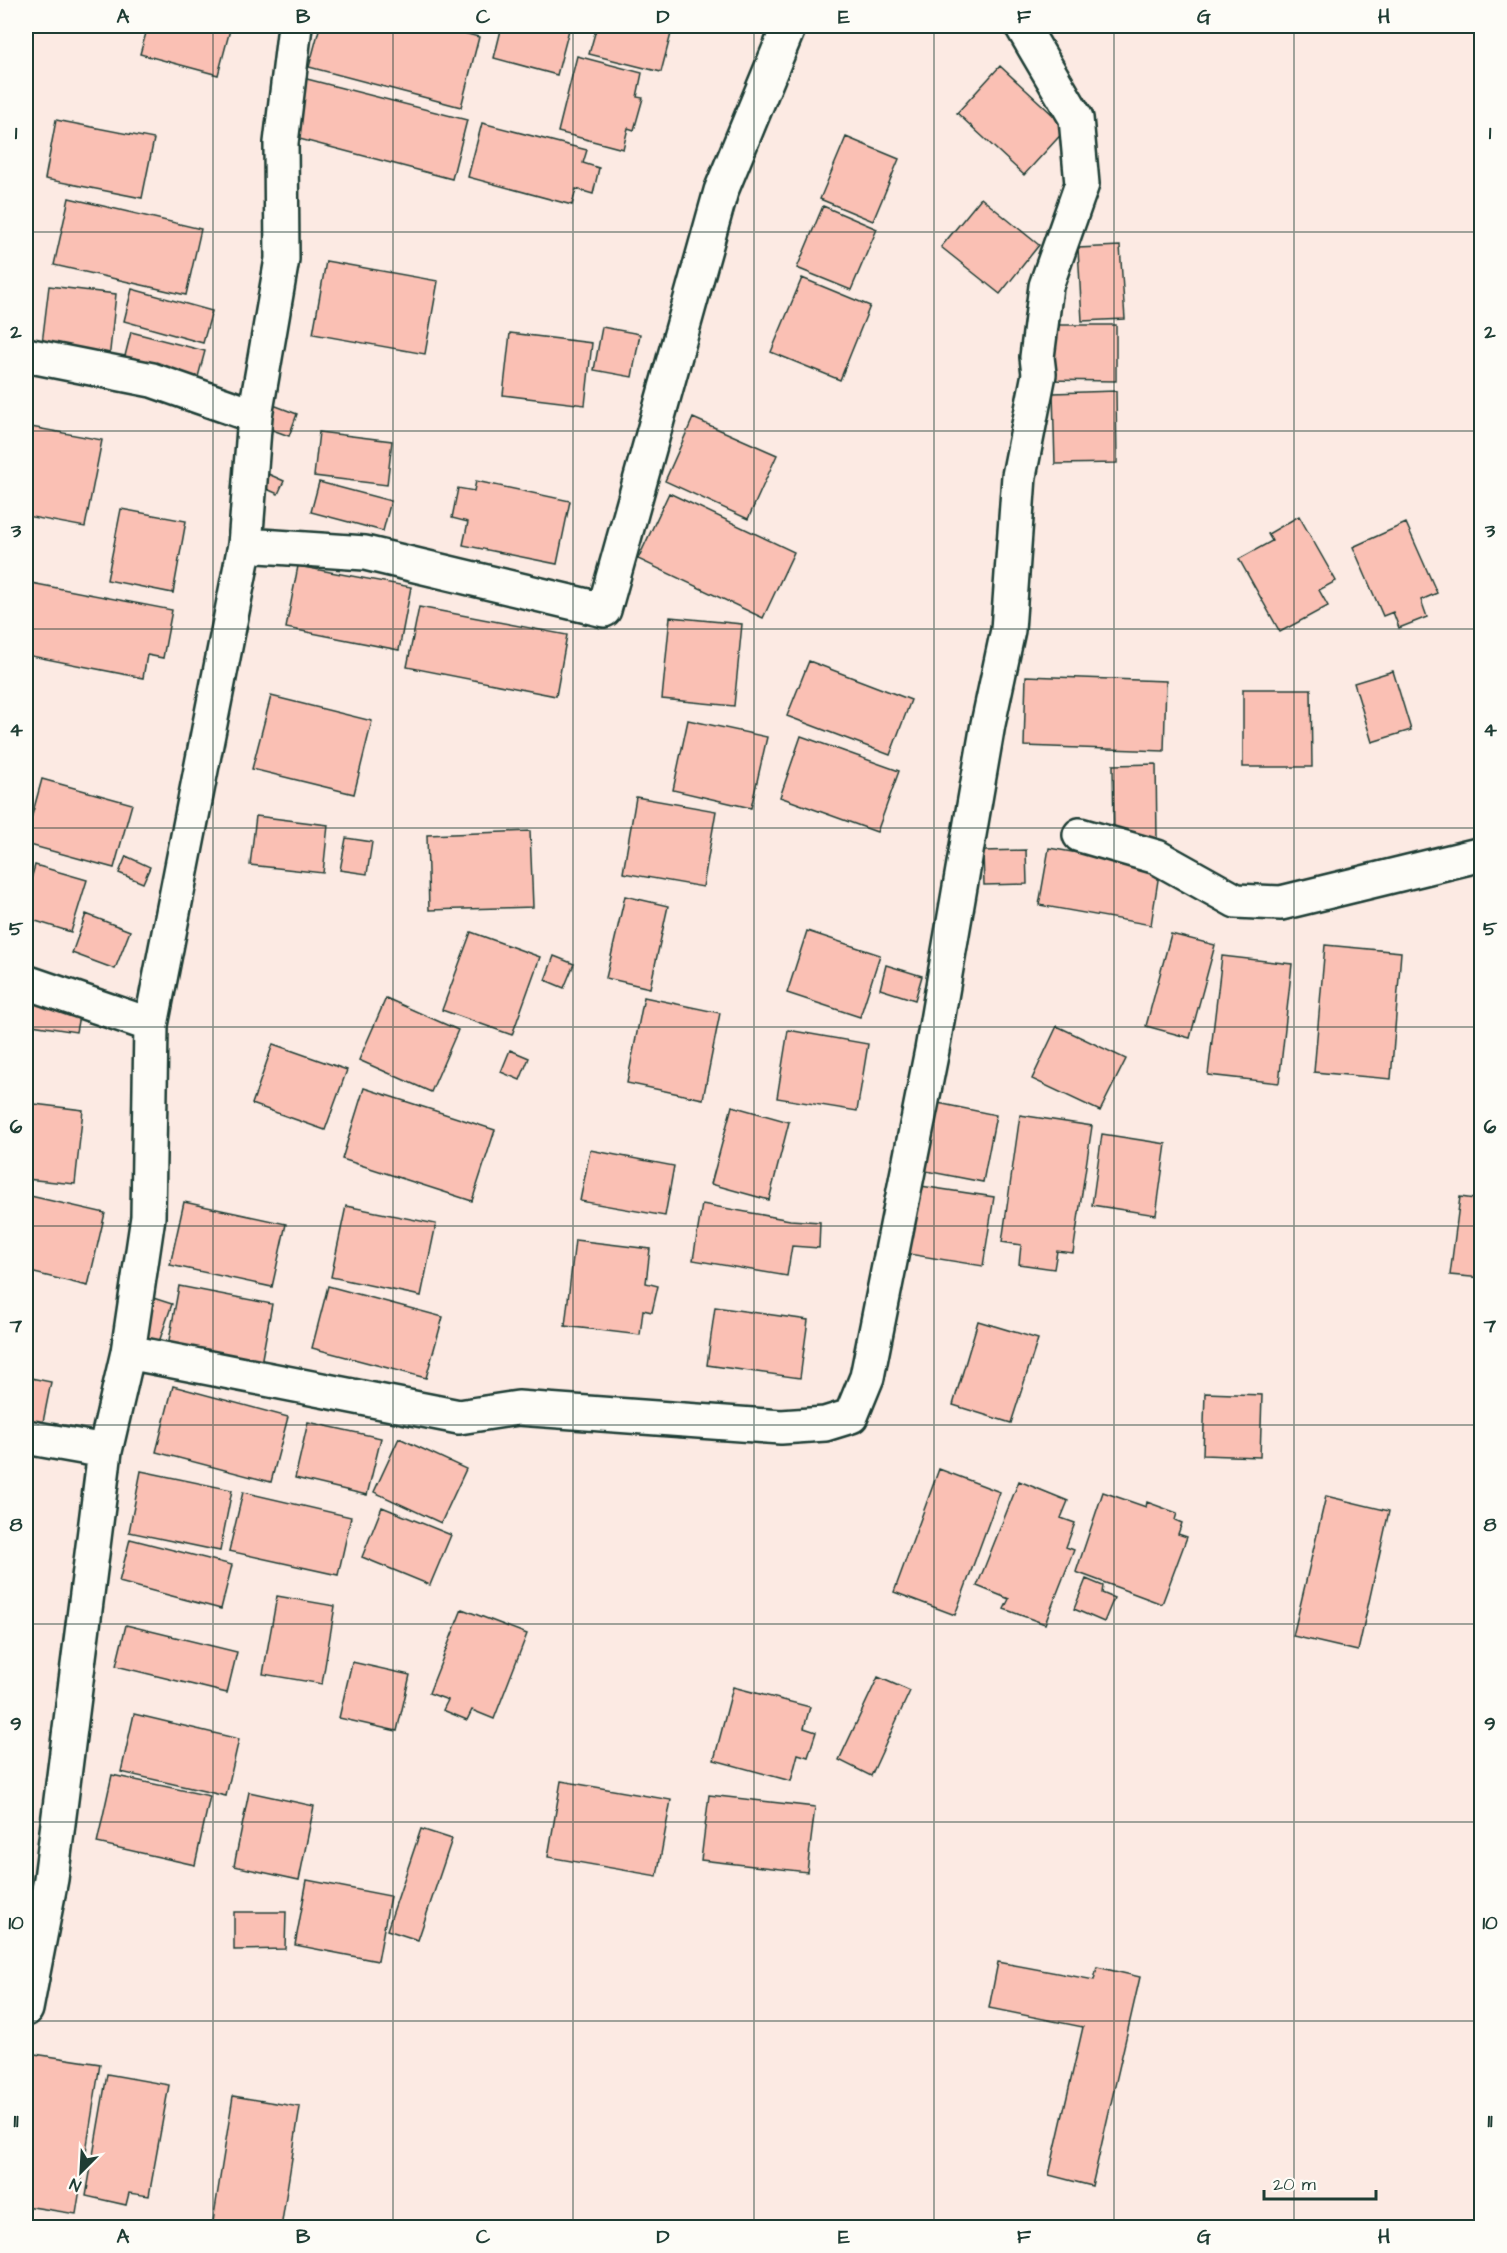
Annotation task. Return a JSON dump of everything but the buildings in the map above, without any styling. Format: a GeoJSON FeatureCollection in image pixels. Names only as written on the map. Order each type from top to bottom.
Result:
{"type":"FeatureCollection","features":[{"type":"Feature","properties":{"kind":"street"},"geometry":{"type":"LineString","coordinates":[[26,2009],[38,1877],[105,1451],[128,1352],[148,1217],[151,1026],[245,545],[255,416],[282,259],[281,143],[295,26]]}},
{"type":"Feature","properties":{"kind":"street"},"geometry":{"type":"LineString","coordinates":[[245,545],[365,553],[604,610],[721,191],[789,26]]}},
{"type":"Feature","properties":{"kind":"street"},"geometry":{"type":"LineString","coordinates":[[128,1352],[459,1417],[518,1408],[781,1427],[825,1424],[851,1416],[867,1377],[932,1050],[988,724],[1008,630],[1019,476],[1039,374],[1037,357],[1046,286],[1082,184],[1076,118],[1022,26]]}},
{"type":"Feature","properties":{"kind":"street"},"geometry":{"type":"LineString","coordinates":[[26,355],[152,380],[255,416]]}},
{"type":"Feature","properties":{"kind":"street"},"geometry":{"type":"LineString","coordinates":[[1080,835],[1157,857],[1236,901],[1270,903],[1281,903],[1482,854]]}},
{"type":"Feature","properties":{"kind":"street"},"geometry":{"type":"LineString","coordinates":[[26,982],[151,1026]]}},
{"type":"Feature","properties":{"kind":"street"},"geometry":{"type":"LineString","coordinates":[[26,1437],[105,1451]]}}]}
